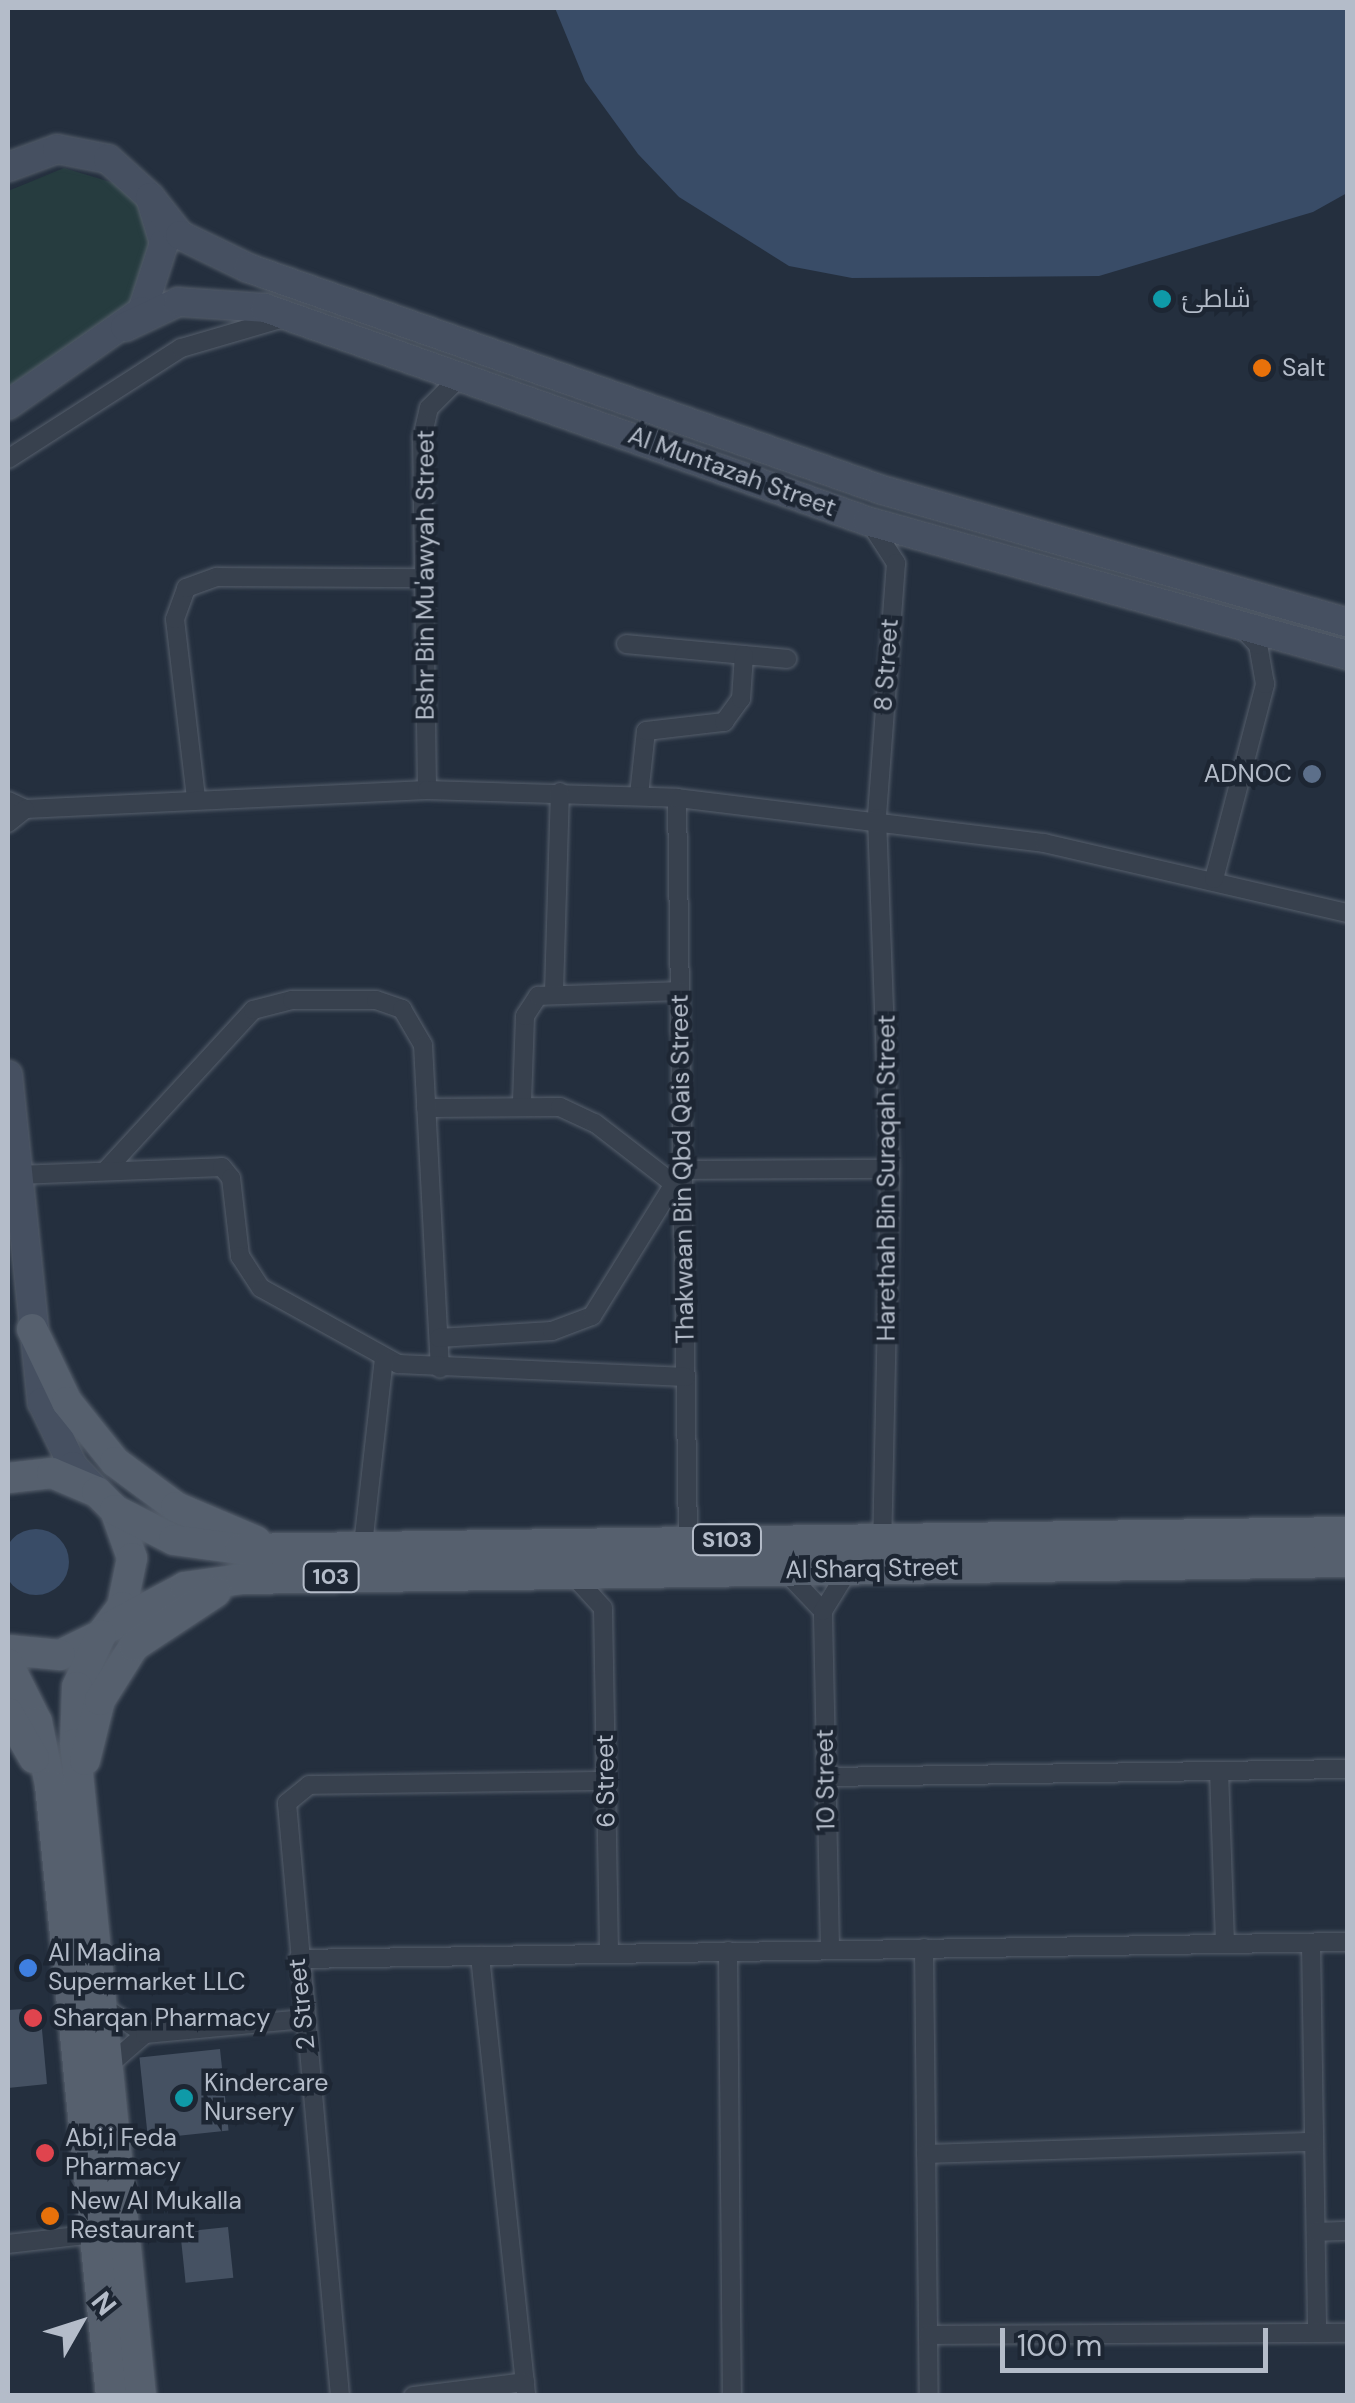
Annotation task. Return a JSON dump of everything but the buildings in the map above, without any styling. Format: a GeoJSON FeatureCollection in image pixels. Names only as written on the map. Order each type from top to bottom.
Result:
{"type":"FeatureCollection","features":[{"type":"Feature","properties":{"kind":"main road","name":"Al Muntazah Street"},"geometry":{"type":"LineString","coordinates":[[8,168],[36,153],[78,150],[108,159],[150,198],[180,234],[222,258],[882,490],[1348,624]]}},
{"type":"Feature","properties":{"kind":"main road"},"geometry":{"type":"LineString","coordinates":[[8,405],[125,327],[162,268],[150,198]]}},
{"type":"Feature","properties":{"kind":"main road","name":"Al Muntazah Street"},"geometry":{"type":"LineString","coordinates":[[125,327],[149,311],[207,299],[295,317],[867,521],[1348,656]]}},
{"type":"Feature","properties":{"kind":"main road"},"geometry":{"type":"LineString","coordinates":[[644,440],[644,426],[653,424],[806,479],[882,490]]}},
{"type":"Feature","properties":{"kind":"main road"},"geometry":{"type":"LineString","coordinates":[[8,1075],[32,1329],[54,1436],[106,1501],[132,1558],[127,1595],[104,1631],[73,1715],[65,1786],[95,2234],[111,2396]]}},
{"type":"Feature","properties":{"kind":"main road"},"geometry":{"type":"LineString","coordinates":[[32,1329],[68,1402],[114,1462],[176,1507],[272,1547]]}},
{"type":"Feature","properties":{"kind":"main road","name":"Al Sharq Street"},"geometry":{"type":"LineString","coordinates":[[8,1478],[52,1473],[190,1543],[272,1547],[1348,1532]]}},
{"type":"Feature","properties":{"kind":"main road"},"geometry":{"type":"LineString","coordinates":[[780,1570],[777,1547],[815,1539]]}},
{"type":"Feature","properties":{"kind":"main road","name":"Al Sharq Street"},"geometry":{"type":"LineString","coordinates":[[8,1650],[60,1655],[157,1596],[242,1579],[1348,1562]]}},
{"type":"Feature","properties":{"kind":"main road"},"geometry":{"type":"LineString","coordinates":[[65,1786],[100,1700],[124,1659],[158,1624],[242,1579]]}},
{"type":"Feature","properties":{"kind":"main road"},"geometry":{"type":"LineString","coordinates":[[8,1664],[65,1786],[102,2006],[141,2396]]}},
{"type":"Feature","properties":{"kind":"main road"},"geometry":{"type":"LineString","coordinates":[[8,1713],[65,1786]]}},
{"type":"Feature","properties":{"kind":"street"},"geometry":{"type":"LineString","coordinates":[[8,459],[181,348],[236,326],[295,317]]}},
{"type":"Feature","properties":{"kind":"street","name":"Bshr Bin Mu'awyah Street"},"geometry":{"type":"LineString","coordinates":[[427,790],[424,422],[438,394],[462,376]]}},
{"type":"Feature","properties":{"kind":"street","name":"8 Street"},"geometry":{"type":"LineString","coordinates":[[867,521],[896,562],[877,818]]}},
{"type":"Feature","properties":{"kind":"street"},"geometry":{"type":"LineString","coordinates":[[196,798],[176,619],[186,588],[216,577],[424,578]]}},
{"type":"Feature","properties":{"kind":"street"},"geometry":{"type":"LineString","coordinates":[[1214,880],[1265,684],[1258,645],[1240,626]]}},
{"type":"Feature","properties":{"kind":"street"},"geometry":{"type":"LineString","coordinates":[[626,644],[787,659]]}},
{"type":"Feature","properties":{"kind":"street"},"geometry":{"type":"LineString","coordinates":[[639,796],[646,732],[724,722],[740,699],[744,655]]}},
{"type":"Feature","properties":{"kind":"street"},"geometry":{"type":"LineString","coordinates":[[8,801],[26,809],[427,790],[677,798],[877,818],[1214,880],[1348,913]]}},
{"type":"Feature","properties":{"kind":"street"},"geometry":{"type":"LineString","coordinates":[[554,992],[560,792]]}},
{"type":"Feature","properties":{"kind":"street","name":"Thakwaan Bin Qbd Qais Street"},"geometry":{"type":"LineString","coordinates":[[677,798],[688,1540]]}},
{"type":"Feature","properties":{"kind":"street"},"geometry":{"type":"LineString","coordinates":[[8,823],[26,809]]}},
{"type":"Feature","properties":{"kind":"street","name":"Harethah Bin Suraqah Street"},"geometry":{"type":"LineString","coordinates":[[877,818],[890,1168],[882,1538]]}},
{"type":"Feature","properties":{"kind":"street"},"geometry":{"type":"LineString","coordinates":[[522,1102],[528,1008],[554,992],[680,991]]}},
{"type":"Feature","properties":{"kind":"street"},"geometry":{"type":"LineString","coordinates":[[107,1169],[222,1035],[272,1003],[376,1000],[402,1009],[423,1044],[440,1369]]}},
{"type":"Feature","properties":{"kind":"street"},"geometry":{"type":"LineString","coordinates":[[426,1108],[522,1102],[578,1114],[680,1181],[890,1168]]}},
{"type":"Feature","properties":{"kind":"street"},"geometry":{"type":"LineString","coordinates":[[17,1174],[222,1166],[231,1178],[240,1256],[261,1288],[384,1360],[440,1369],[686,1377]]}},
{"type":"Feature","properties":{"kind":"street"},"geometry":{"type":"LineString","coordinates":[[439,1338],[552,1331],[592,1316],[680,1181]]}},
{"type":"Feature","properties":{"kind":"street"},"geometry":{"type":"LineString","coordinates":[[363,1546],[384,1360]]}},
{"type":"Feature","properties":{"kind":"street"},"geometry":{"type":"LineString","coordinates":[[780,1570],[823,1611],[849,1569]]}},
{"type":"Feature","properties":{"kind":"street"},"geometry":{"type":"LineString","coordinates":[[566,1573],[603,1608],[635,1572]]}},
{"type":"Feature","properties":{"kind":"street","name":"6 Street"},"geometry":{"type":"LineString","coordinates":[[603,1608],[609,1954]]}},
{"type":"Feature","properties":{"kind":"street","name":"10 Street"},"geometry":{"type":"LineString","coordinates":[[823,1611],[830,1949]]}},
{"type":"Feature","properties":{"kind":"street"},"geometry":{"type":"LineString","coordinates":[[826,1777],[1348,1770]]}},
{"type":"Feature","properties":{"kind":"street"},"geometry":{"type":"LineString","coordinates":[[1218,1771],[1225,1944]]}},
{"type":"Feature","properties":{"kind":"street","name":"2 Street"},"geometry":{"type":"LineString","coordinates":[[340,2396],[283,1822],[292,1794],[319,1784],[606,1781]]}},
{"type":"Feature","properties":{"kind":"street"},"geometry":{"type":"LineString","coordinates":[[298,1959],[1348,1942]]}},
{"type":"Feature","properties":{"kind":"street"},"geometry":{"type":"LineString","coordinates":[[928,2335],[1337,2331],[1316,2232],[1311,1943]]}},
{"type":"Feature","properties":{"kind":"street"},"geometry":{"type":"LineString","coordinates":[[924,1948],[929,2396]]}},
{"type":"Feature","properties":{"kind":"street"},"geometry":{"type":"LineString","coordinates":[[728,1951],[732,2396]]}},
{"type":"Feature","properties":{"kind":"street"},"geometry":{"type":"LineString","coordinates":[[413,2396],[525,2389],[480,1956]]}},
{"type":"Feature","properties":{"kind":"street"},"geometry":{"type":"LineString","coordinates":[[102,2006],[145,2034]]}},
{"type":"Feature","properties":{"kind":"street"},"geometry":{"type":"LineString","coordinates":[[108,2066],[145,2034],[304,2018]]}},
{"type":"Feature","properties":{"kind":"street"},"geometry":{"type":"LineString","coordinates":[[926,2154],[1314,2142]]}},
{"type":"Feature","properties":{"kind":"street"},"geometry":{"type":"LineString","coordinates":[[1316,2232],[1348,2231]]}},
{"type":"Feature","properties":{"kind":"street"},"geometry":{"type":"LineString","coordinates":[[8,2244],[95,2234]]}},
{"type":"Feature","properties":{"kind":"green space"},"geometry":{"type":"Polygon","coordinates":[[[64,168],[117,184],[142,209],[152,245],[136,300],[8,387],[8,191],[64,168]]]}},
{"type":"Feature","properties":{"kind":"water"},"geometry":{"type":"Polygon","coordinates":[[[555,8],[1347,8],[1347,193],[1313,212],[1099,276],[852,278],[789,266],[679,197],[638,154],[585,81],[555,8]]]}},
{"type":"Feature","properties":{"kind":"water"},"geometry":{"type":"Polygon","coordinates":[[[36,1529],[49,1531],[59,1539],[67,1549],[67,1575],[59,1585],[49,1593],[36,1595],[23,1593],[13,1585],[5,1575],[3,1562],[5,1549],[13,1539],[23,1531],[36,1529]]]}},
{"type":"Feature","properties":{"kind":"place","name":"شاطئ"},"geometry":{"type":"Point","coordinates":[1162,299]}},
{"type":"Feature","properties":{"kind":"place","name":"Salt"},"geometry":{"type":"Point","coordinates":[1262,368]}},
{"type":"Feature","properties":{"kind":"place","name":"ADNOC"},"geometry":{"type":"Point","coordinates":[1312,774]}},
{"type":"Feature","properties":{"kind":"place","name":"Al Madina Supermarket LLC"},"geometry":{"type":"Point","coordinates":[28,1968]}},
{"type":"Feature","properties":{"kind":"place","name":"Sharqan Pharmacy"},"geometry":{"type":"Point","coordinates":[33,2018]}},
{"type":"Feature","properties":{"kind":"place","name":"Kindercare Nursery"},"geometry":{"type":"Point","coordinates":[184,2098]}},
{"type":"Feature","properties":{"kind":"place","name":"Abi,i Feda Pharmacy"},"geometry":{"type":"Point","coordinates":[45,2153]}},
{"type":"Feature","properties":{"kind":"place","name":"New Al Mukalla Restaurant"},"geometry":{"type":"Point","coordinates":[50,2216]}}]}
